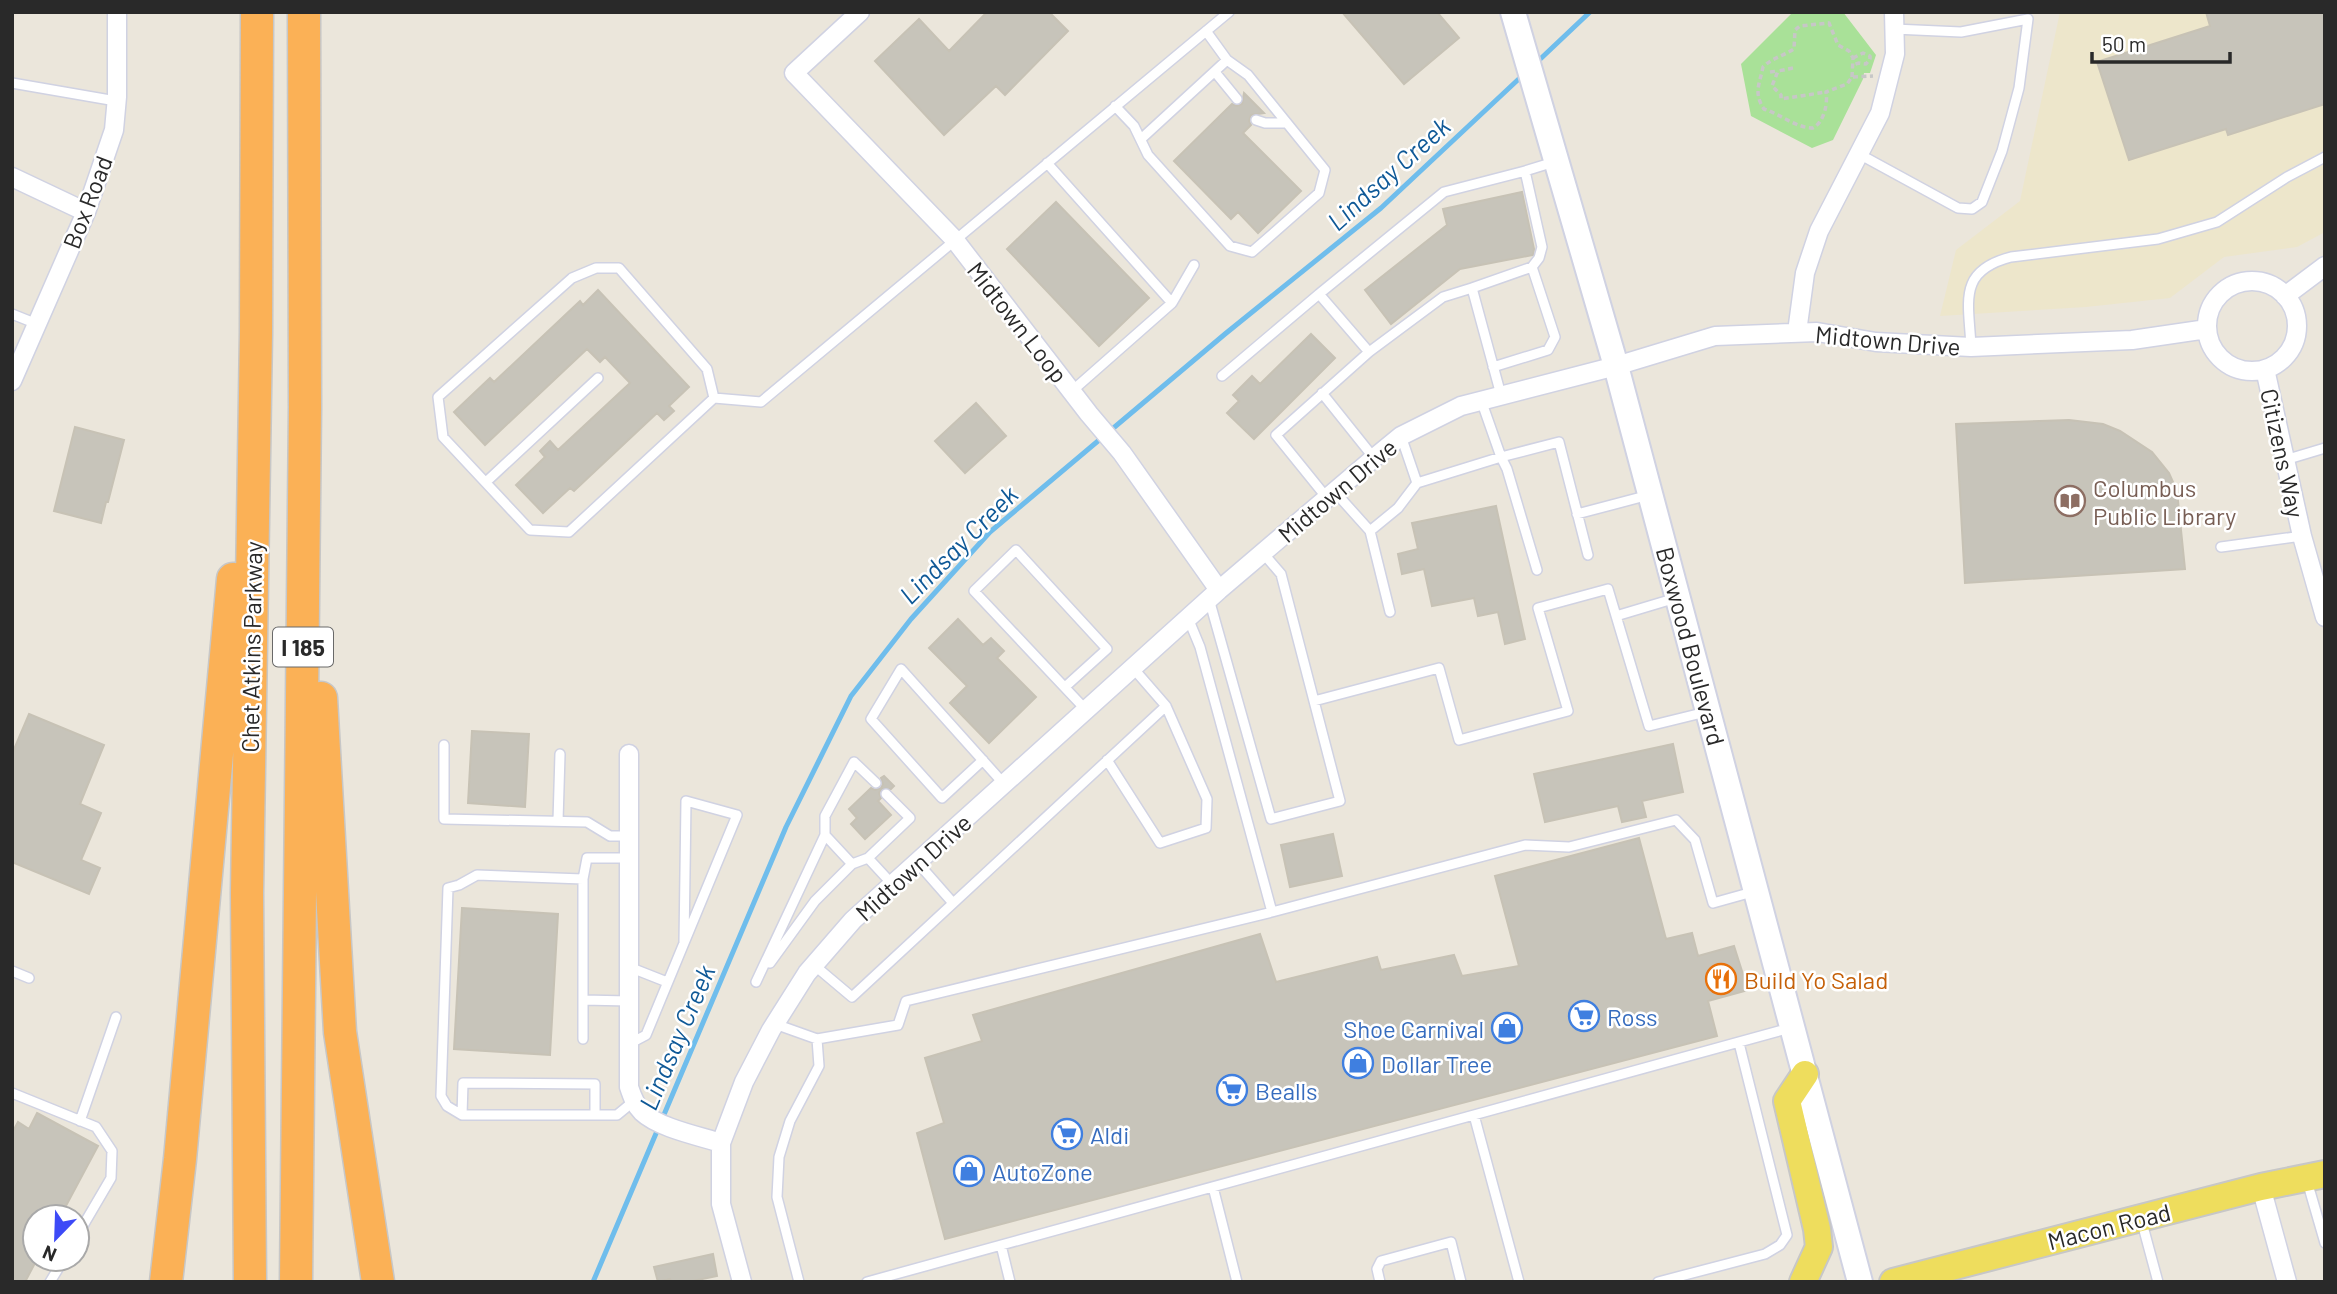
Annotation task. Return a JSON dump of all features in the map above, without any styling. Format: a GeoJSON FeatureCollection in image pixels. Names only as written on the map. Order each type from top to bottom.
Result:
{"type":"FeatureCollection","features":[{"type":"Feature","properties":{"kind":"highway","name":"Chet Atkins Parkway"},"geometry":{"type":"LineString","coordinates":[[250,1282],[247,893],[256,333],[257,12]]}},
{"type":"Feature","properties":{"kind":"highway","name":"Chet Atkins Parkway"},"geometry":{"type":"LineString","coordinates":[[296,1282],[305,407],[304,12]]}},
{"type":"Feature","properties":{"kind":"highway"},"geometry":{"type":"LineString","coordinates":[[166,1282],[183,1132],[256,333]]}},
{"type":"Feature","properties":{"kind":"highway"},"geometry":{"type":"LineString","coordinates":[[305,407],[340,1032],[378,1282]]}},
{"type":"Feature","properties":{"kind":"main road"},"geometry":{"type":"LineString","coordinates":[[1803,1282],[1819,1247],[1817,1228],[1787,1101],[1805,1074]]}},
{"type":"Feature","properties":{"kind":"main road","name":"Macon Road"},"geometry":{"type":"LineString","coordinates":[[1893,1282],[2261,1187],[2315,1176]]}},
{"type":"Feature","properties":{"kind":"main road"},"geometry":{"type":"LineString","coordinates":[[1976,1282],[1996,1255]]}},
{"type":"Feature","properties":{"kind":"street","name":"Box Road"},"geometry":{"type":"LineString","coordinates":[[12,381],[86,212],[114,130],[117,12]]}},
{"type":"Feature","properties":{"kind":"street","name":"Midtown Loop"},"geometry":{"type":"LineString","coordinates":[[860,12],[794,73],[954,239],[1122,453],[1214,594]]}},
{"type":"Feature","properties":{"kind":"street","name":"Boxwood Boulevard"},"geometry":{"type":"LineString","coordinates":[[1514,16],[1616,366],[1860,1282]]}},
{"type":"Feature","properties":{"kind":"street"},"geometry":{"type":"LineString","coordinates":[[1797,332],[1805,273],[1819,231],[1880,113],[1895,54],[1894,21]]}},
{"type":"Feature","properties":{"kind":"street"},"geometry":{"type":"LineString","coordinates":[[12,177],[86,212]]}},
{"type":"Feature","properties":{"kind":"street"},"geometry":{"type":"LineString","coordinates":[[2286,296],[2325,266]]}},
{"type":"Feature","properties":{"kind":"street"},"geometry":{"type":"LineString","coordinates":[[2248,281],[2275,287],[2286,296],[2294,308],[2296,338],[2290,352],[2279,363],[2252,371],[2238,369],[2216,354],[2207,329],[2208,315],[2213,302],[2222,292],[2234,284],[2248,281]]}},
{"type":"Feature","properties":{"kind":"street","name":"Midtown Drive"},"geometry":{"type":"LineString","coordinates":[[742,1282],[721,1204],[721,1143],[744,1082],[775,1024],[814,965],[853,920],[1214,594],[1401,436],[1461,405],[1616,366],[1715,336],[1817,332],[1875,342],[1972,347],[2132,340],[2207,329]]}},
{"type":"Feature","properties":{"kind":"street","name":"Citizens Way"},"geometry":{"type":"LineString","coordinates":[[2265,369],[2302,536],[2325,617]]}},
{"type":"Feature","properties":{"kind":"street"},"geometry":{"type":"LineString","coordinates":[[629,754],[629,1087],[634,1101],[643,1113],[660,1123],[721,1143]]}},
{"type":"Feature","properties":{"kind":"street"},"geometry":{"type":"LineString","coordinates":[[2261,1187],[2287,1282]]}},
{"type":"Feature","properties":{"kind":"lane"},"geometry":{"type":"LineString","coordinates":[[714,398],[707,369],[620,268],[596,268],[572,278],[438,397],[443,437],[530,530],[569,532],[714,398],[761,402],[1229,12]]}},
{"type":"Feature","properties":{"kind":"lane"},"geometry":{"type":"LineString","coordinates":[[1859,154],[1958,208],[1972,209],[1982,201],[2002,151],[2019,89],[2028,16],[1961,32],[1894,21]]}},
{"type":"Feature","properties":{"kind":"lane"},"geometry":{"type":"LineString","coordinates":[[1115,106],[1134,126],[1148,155],[1230,246],[1252,252],[1319,193],[1325,170],[1248,75],[1227,60],[1206,31]]}},
{"type":"Feature","properties":{"kind":"lane"},"geometry":{"type":"LineString","coordinates":[[1141,139],[1227,60]]}},
{"type":"Feature","properties":{"kind":"lane"},"geometry":{"type":"LineString","coordinates":[[1215,72],[1237,99]]}},
{"type":"Feature","properties":{"kind":"lane"},"geometry":{"type":"LineString","coordinates":[[12,83],[116,101]]}},
{"type":"Feature","properties":{"kind":"lane"},"geometry":{"type":"LineString","coordinates":[[1256,120],[1265,124],[1287,123]]}},
{"type":"Feature","properties":{"kind":"lane"},"geometry":{"type":"LineString","coordinates":[[1972,347],[1969,293],[1978,272],[1992,262],[2011,257],[2158,239],[2217,222],[2287,177],[2325,157]]}},
{"type":"Feature","properties":{"kind":"lane"},"geometry":{"type":"LineString","coordinates":[[1222,376],[1444,192],[1556,161]]}},
{"type":"Feature","properties":{"kind":"lane"},"geometry":{"type":"LineString","coordinates":[[1047,163],[1172,303]]}},
{"type":"Feature","properties":{"kind":"lane"},"geometry":{"type":"LineString","coordinates":[[1390,612],[1370,531],[1331,495],[1276,435],[1370,352],[1443,297],[1532,267],[1539,258],[1542,247],[1525,171]]}},
{"type":"Feature","properties":{"kind":"lane"},"geometry":{"type":"LineString","coordinates":[[1072,391],[1172,303],[1194,265]]}},
{"type":"Feature","properties":{"kind":"lane"},"geometry":{"type":"LineString","coordinates":[[1493,367],[1548,350],[1553,344],[1555,337],[1532,267]]}},
{"type":"Feature","properties":{"kind":"lane"},"geometry":{"type":"LineString","coordinates":[[1472,288],[1500,395]]}},
{"type":"Feature","properties":{"kind":"lane"},"geometry":{"type":"LineString","coordinates":[[1319,293],[1370,352]]}},
{"type":"Feature","properties":{"kind":"lane"},"geometry":{"type":"LineString","coordinates":[[12,314],[37,324]]}},
{"type":"Feature","properties":{"kind":"lane"},"geometry":{"type":"LineString","coordinates":[[486,482],[598,378]]}},
{"type":"Feature","properties":{"kind":"lane"},"geometry":{"type":"LineString","coordinates":[[1322,393],[1374,458]]}},
{"type":"Feature","properties":{"kind":"lane"},"geometry":{"type":"LineString","coordinates":[[1481,400],[1507,469],[1537,570]]}},
{"type":"Feature","properties":{"kind":"lane"},"geometry":{"type":"LineString","coordinates":[[1401,436],[1417,483]]}},
{"type":"Feature","properties":{"kind":"lane"},"geometry":{"type":"LineString","coordinates":[[1370,531],[1398,508],[1417,483],[1559,442],[1588,555]]}},
{"type":"Feature","properties":{"kind":"lane"},"geometry":{"type":"LineString","coordinates":[[2285,460],[2325,449]]}},
{"type":"Feature","properties":{"kind":"lane"},"geometry":{"type":"LineString","coordinates":[[1577,514],[1650,495]]}},
{"type":"Feature","properties":{"kind":"lane"},"geometry":{"type":"LineString","coordinates":[[2221,547],[2302,536]]}},
{"type":"Feature","properties":{"kind":"lane"},"geometry":{"type":"LineString","coordinates":[[1065,687],[1107,649],[1016,550],[974,591],[1086,710]]}},
{"type":"Feature","properties":{"kind":"lane"},"geometry":{"type":"LineString","coordinates":[[1214,594],[1271,819],[1340,801],[1281,574],[1263,553]]}},
{"type":"Feature","properties":{"kind":"lane"},"geometry":{"type":"LineString","coordinates":[[1314,701],[1439,668],[1459,740],[1568,711],[1538,608],[1608,589],[1649,726],[1708,712]]}},
{"type":"Feature","properties":{"kind":"lane"},"geometry":{"type":"LineString","coordinates":[[1616,616],[1678,598]]}},
{"type":"Feature","properties":{"kind":"lane"},"geometry":{"type":"LineString","coordinates":[[1188,618],[1200,647],[1272,912]]}},
{"type":"Feature","properties":{"kind":"lane"},"geometry":{"type":"LineString","coordinates":[[1107,760],[1160,843],[1206,828],[1207,799],[1166,706],[1133,668]]}},
{"type":"Feature","properties":{"kind":"lane"},"geometry":{"type":"LineString","coordinates":[[983,760],[942,798],[871,719],[901,669],[983,760],[1004,784]]}},
{"type":"Feature","properties":{"kind":"lane"},"geometry":{"type":"LineString","coordinates":[[814,965],[852,996],[1166,706]]}},
{"type":"Feature","properties":{"kind":"lane"},"geometry":{"type":"LineString","coordinates":[[444,745],[444,820],[587,822],[610,836],[629,836]]}},
{"type":"Feature","properties":{"kind":"lane"},"geometry":{"type":"LineString","coordinates":[[558,821],[560,754]]}},
{"type":"Feature","properties":{"kind":"lane"},"geometry":{"type":"LineString","coordinates":[[876,783],[854,762],[825,816],[825,835],[756,982],[815,901],[852,864],[868,858],[910,818],[886,793]]}},
{"type":"Feature","properties":{"kind":"lane"},"geometry":{"type":"LineString","coordinates":[[629,1044],[646,1035],[737,815],[686,801],[684,943]]}},
{"type":"Feature","properties":{"kind":"lane"},"geometry":{"type":"LineString","coordinates":[[775,1024],[817,1039],[898,1025],[906,1001],[1272,912],[1525,845],[1569,847],[1676,820],[1695,840],[1713,903],[1756,891]]}},
{"type":"Feature","properties":{"kind":"lane"},"geometry":{"type":"LineString","coordinates":[[825,835],[852,864]]}},
{"type":"Feature","properties":{"kind":"lane"},"geometry":{"type":"LineString","coordinates":[[583,1040],[583,879],[587,858],[629,858]]}},
{"type":"Feature","properties":{"kind":"lane"},"geometry":{"type":"LineString","coordinates":[[868,858],[893,885]]}},
{"type":"Feature","properties":{"kind":"lane"},"geometry":{"type":"LineString","coordinates":[[917,862],[953,903]]}},
{"type":"Feature","properties":{"kind":"lane"},"geometry":{"type":"LineString","coordinates":[[583,879],[477,876],[448,888],[441,1096],[447,1106],[462,1115],[617,1115],[634,1101]]}},
{"type":"Feature","properties":{"kind":"lane"},"geometry":{"type":"LineString","coordinates":[[629,967],[667,982]]}},
{"type":"Feature","properties":{"kind":"lane"},"geometry":{"type":"LineString","coordinates":[[12,971],[29,978]]}},
{"type":"Feature","properties":{"kind":"lane"},"geometry":{"type":"LineString","coordinates":[[583,1000],[629,1001]]}},
{"type":"Feature","properties":{"kind":"lane"},"geometry":{"type":"LineString","coordinates":[[80,1121],[116,1017]]}},
{"type":"Feature","properties":{"kind":"lane"},"geometry":{"type":"LineString","coordinates":[[867,1282],[1792,1028]]}},
{"type":"Feature","properties":{"kind":"lane"},"geometry":{"type":"LineString","coordinates":[[799,1282],[777,1197],[779,1157],[790,1121],[818,1066],[817,1039]]}},
{"type":"Feature","properties":{"kind":"lane"},"geometry":{"type":"LineString","coordinates":[[1658,1282],[1765,1254],[1780,1245],[1787,1235],[1739,1043]]}},
{"type":"Feature","properties":{"kind":"lane"},"geometry":{"type":"LineString","coordinates":[[462,1115],[463,1083],[595,1084],[596,1115]]}},
{"type":"Feature","properties":{"kind":"lane"},"geometry":{"type":"LineString","coordinates":[[12,1093],[96,1127],[113,1151],[111,1178],[91,1212]]}},
{"type":"Feature","properties":{"kind":"lane"},"geometry":{"type":"LineString","coordinates":[[1474,1115],[1518,1282]]}},
{"type":"Feature","properties":{"kind":"lane"},"geometry":{"type":"LineString","coordinates":[[2315,1176],[2325,1243]]}},
{"type":"Feature","properties":{"kind":"lane"},"geometry":{"type":"LineString","coordinates":[[1213,1187],[1237,1282]]}},
{"type":"Feature","properties":{"kind":"lane"},"geometry":{"type":"LineString","coordinates":[[2140,1218],[2158,1282]]}},
{"type":"Feature","properties":{"kind":"lane"},"geometry":{"type":"LineString","coordinates":[[1380,1282],[1377,1269],[1381,1261],[1451,1242],[1461,1282]]}},
{"type":"Feature","properties":{"kind":"lane"},"geometry":{"type":"LineString","coordinates":[[1001,1245],[1010,1282]]}},
{"type":"Feature","properties":{"kind":"path"},"geometry":{"type":"LineString","coordinates":[[1825,92],[1826,105],[1819,123],[1817,127],[1809,128],[1763,109],[1758,83],[1765,64],[1794,49],[1795,30],[1800,26],[1829,23],[1838,45],[1849,51],[1859,63]]}},
{"type":"Feature","properties":{"kind":"path"},"geometry":{"type":"LineString","coordinates":[[1778,71],[1772,86],[1781,95],[1781,99],[1825,92],[1847,84],[1852,77],[1853,65],[1855,58],[1867,53],[1870,59],[1866,64],[1853,65]]}},
{"type":"Feature","properties":{"kind":"path"},"geometry":{"type":"LineString","coordinates":[[1770,72],[1793,68]]}},
{"type":"Feature","properties":{"kind":"path"},"geometry":{"type":"LineString","coordinates":[[1852,77],[1867,75],[1888,80]]}},
{"type":"Feature","properties":{"kind":"shaded area"},"geometry":{"type":"Polygon","coordinates":[[[2060,12],[2325,12],[2325,232],[2297,247],[2224,257],[2170,298],[2086,307],[1940,316],[1956,250],[2020,201],[2060,12]]]}},
{"type":"Feature","properties":{"kind":"green space"},"geometry":{"type":"Polygon","coordinates":[[[1793,12],[1843,12],[1876,55],[1870,73],[1864,73],[1833,140],[1812,148],[1751,116],[1741,64],[1793,12]]]}},
{"type":"Feature","properties":{"kind":"building"},"geometry":{"type":"Polygon","coordinates":[[[987,12],[1049,12],[1068,31],[1005,95],[996,86],[944,135],[875,61],[919,19],[949,51],[987,12]]]}},
{"type":"Feature","properties":{"kind":"building"},"geometry":{"type":"Polygon","coordinates":[[[1342,12],[1437,12],[1459,38],[1404,84],[1342,12]]]}},
{"type":"Feature","properties":{"kind":"building"},"geometry":{"type":"Polygon","coordinates":[[[2206,12],[2325,12],[2325,104],[2228,135],[2226,129],[2129,160],[2097,62],[2210,26],[2206,12]]]}},
{"type":"Feature","properties":{"kind":"building"},"geometry":{"type":"Polygon","coordinates":[[[1244,93],[1264,113],[1251,115],[1251,125],[1243,133],[1301,191],[1258,233],[1238,212],[1231,219],[1174,161],[1232,104],[1242,104],[1244,93]]]}},
{"type":"Feature","properties":{"kind":"building"},"geometry":{"type":"Polygon","coordinates":[[[1522,192],[1533,255],[1460,269],[1391,324],[1365,290],[1447,225],[1443,209],[1522,192]]]}},
{"type":"Feature","properties":{"kind":"building"},"geometry":{"type":"Polygon","coordinates":[[[1056,202],[1149,298],[1099,346],[1007,249],[1056,202]]]}},
{"type":"Feature","properties":{"kind":"building"},"geometry":{"type":"Polygon","coordinates":[[[598,290],[689,387],[669,406],[674,411],[664,420],[657,413],[574,491],[570,488],[543,513],[516,485],[545,457],[540,451],[550,441],[558,450],[630,383],[605,357],[600,362],[587,349],[485,445],[454,412],[490,378],[494,382],[580,301],[583,305],[598,290]]]}},
{"type":"Feature","properties":{"kind":"building"},"geometry":{"type":"Polygon","coordinates":[[[1311,334],[1335,358],[1254,439],[1227,413],[1239,401],[1233,395],[1252,376],[1260,384],[1311,334]]]}},
{"type":"Feature","properties":{"kind":"building"},"geometry":{"type":"Polygon","coordinates":[[[976,403],[1006,436],[965,473],[935,441],[976,403]]]}},
{"type":"Feature","properties":{"kind":"building","name":"Columbus Public Library"},"geometry":{"type":"Polygon","coordinates":[[[2069,420],[2103,424],[2120,431],[2152,452],[2169,473],[2177,491],[2185,569],[1965,583],[1956,424],[2069,420]]]}},
{"type":"Feature","properties":{"kind":"building"},"geometry":{"type":"Polygon","coordinates":[[[75,427],[124,440],[101,523],[54,511],[75,427]]]}},
{"type":"Feature","properties":{"kind":"building"},"geometry":{"type":"Polygon","coordinates":[[[1496,506],[1525,639],[1505,644],[1498,612],[1478,616],[1474,598],[1432,606],[1424,569],[1402,574],[1398,554],[1418,549],[1412,523],[1496,506]]]}},
{"type":"Feature","properties":{"kind":"building"},"geometry":{"type":"Polygon","coordinates":[[[958,619],[983,645],[991,638],[1004,651],[997,658],[1036,697],[989,743],[950,703],[967,686],[929,648],[958,619]]]}},
{"type":"Feature","properties":{"kind":"building"},"geometry":{"type":"Polygon","coordinates":[[[29,714],[104,745],[80,804],[101,813],[81,860],[100,868],[89,894],[12,862],[12,754],[29,714]]]}},
{"type":"Feature","properties":{"kind":"building"},"geometry":{"type":"Polygon","coordinates":[[[472,731],[529,734],[525,807],[468,803],[472,731]]]}},
{"type":"Feature","properties":{"kind":"building"},"geometry":{"type":"Polygon","coordinates":[[[1673,744],[1683,792],[1642,801],[1646,817],[1622,822],[1618,806],[1545,822],[1534,774],[1673,744]]]}},
{"type":"Feature","properties":{"kind":"building"},"geometry":{"type":"Polygon","coordinates":[[[884,776],[894,786],[891,789],[882,789],[878,801],[891,815],[865,839],[851,824],[857,818],[849,809],[871,788],[881,788],[881,778],[884,776]]]}},
{"type":"Feature","properties":{"kind":"building"},"geometry":{"type":"Polygon","coordinates":[[[1333,834],[1342,876],[1290,887],[1281,845],[1333,834]]]}},
{"type":"Feature","properties":{"kind":"building"},"geometry":{"type":"Polygon","coordinates":[[[1639,838],[1666,939],[1692,933],[1698,956],[1734,946],[1748,990],[1708,1001],[1717,1036],[945,1239],[917,1133],[944,1123],[925,1058],[982,1041],[973,1015],[1260,934],[1276,982],[1377,957],[1381,970],[1454,955],[1462,976],[1519,966],[1495,876],[1639,838]]]}},
{"type":"Feature","properties":{"kind":"building"},"geometry":{"type":"Polygon","coordinates":[[[462,908],[558,914],[550,1055],[454,1049],[462,908]]]}},
{"type":"Feature","properties":{"kind":"building"},"geometry":{"type":"Polygon","coordinates":[[[37,1113],[98,1146],[67,1203],[21,1203],[21,1273],[30,1273],[25,1282],[12,1282],[12,1133],[18,1122],[29,1129],[37,1113]]]}},
{"type":"Feature","properties":{"kind":"building"},"geometry":{"type":"Polygon","coordinates":[[[713,1254],[717,1276],[688,1282],[671,1282],[670,1279],[658,1282],[654,1267],[713,1254]]]}},
{"type":"Feature","properties":{"kind":"waterway","name":"Lindsay Creek"},"geometry":{"type":"LineString","coordinates":[[1535,64],[1590,12]]}},
{"type":"Feature","properties":{"kind":"waterway","name":"Lindsay Creek"},"geometry":{"type":"LineString","coordinates":[[593,1282],[786,827],[851,696],[911,619],[990,532],[1225,334],[1381,208],[1523,75]]}},
{"type":"Feature","properties":{"kind":"place","name":"Columbus Public Library"},"geometry":{"type":"Point","coordinates":[2070,501]}},
{"type":"Feature","properties":{"kind":"place","name":"Build Yo Salad"},"geometry":{"type":"Point","coordinates":[1721,979]}},
{"type":"Feature","properties":{"kind":"place","name":"Ross"},"geometry":{"type":"Point","coordinates":[1584,1016]}},
{"type":"Feature","properties":{"kind":"place","name":"Shoe Carnival"},"geometry":{"type":"Point","coordinates":[1507,1028]}},
{"type":"Feature","properties":{"kind":"place","name":"Dollar Tree"},"geometry":{"type":"Point","coordinates":[1358,1063]}},
{"type":"Feature","properties":{"kind":"place","name":"Bealls"},"geometry":{"type":"Point","coordinates":[1232,1090]}},
{"type":"Feature","properties":{"kind":"place","name":"Aldi"},"geometry":{"type":"Point","coordinates":[1067,1134]}},
{"type":"Feature","properties":{"kind":"place","name":"AutoZone"},"geometry":{"type":"Point","coordinates":[969,1171]}}]}
